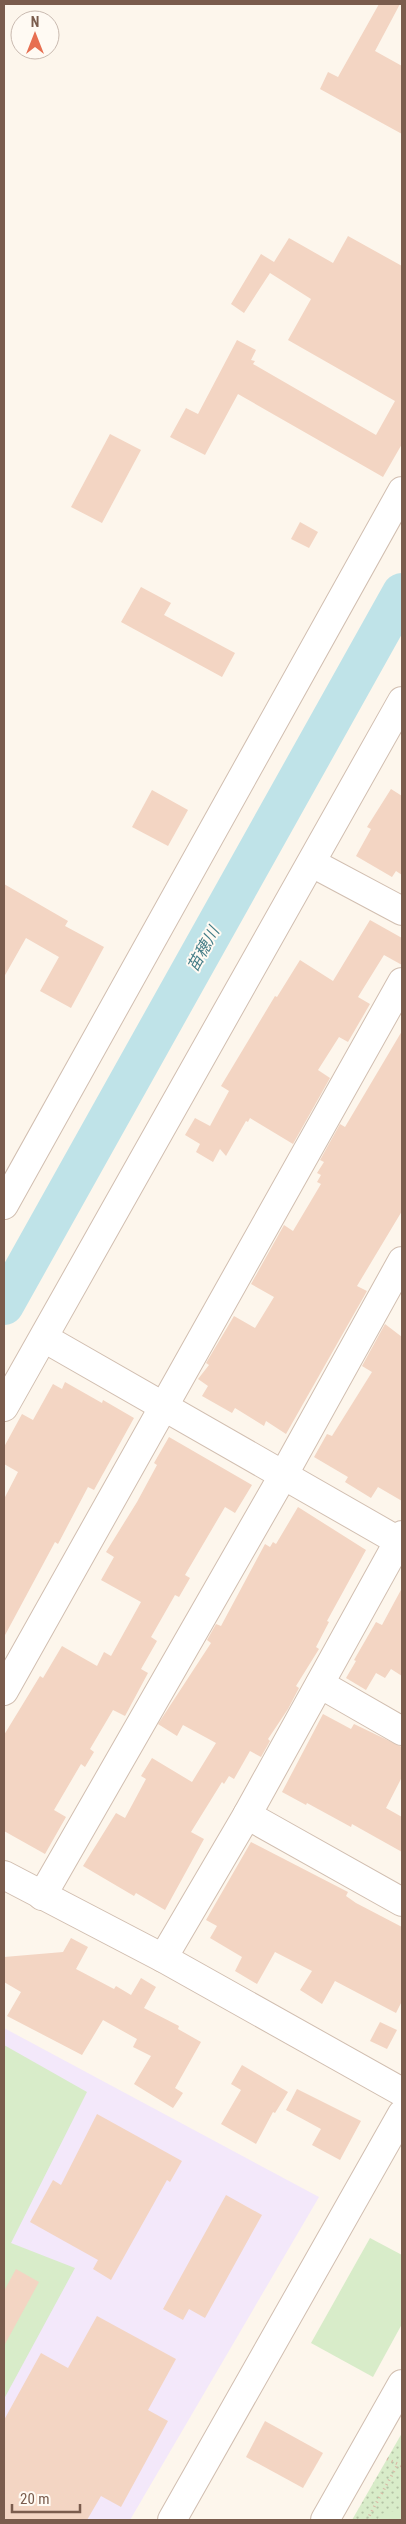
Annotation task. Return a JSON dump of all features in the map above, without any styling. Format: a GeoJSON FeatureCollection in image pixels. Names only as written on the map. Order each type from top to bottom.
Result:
{"type":"FeatureCollection","features":[{"type":"Feature","properties":{"kind":"street"},"geometry":{"type":"LineString","coordinates":[[4,1205],[402,491]]}},
{"type":"Feature","properties":{"kind":"street"},"geometry":{"type":"LineString","coordinates":[[4,1407],[402,701]]}},
{"type":"Feature","properties":{"kind":"street"},"geometry":{"type":"LineString","coordinates":[[312,863],[402,912]]}},
{"type":"Feature","properties":{"kind":"street"},"geometry":{"type":"LineString","coordinates":[[4,1691],[402,982]]}},
{"type":"Feature","properties":{"kind":"street"},"geometry":{"type":"LineString","coordinates":[[42,1896],[284,1474],[402,1261]]}},
{"type":"Feature","properties":{"kind":"street"},"geometry":{"type":"LineString","coordinates":[[44,1338],[401,1540],[247,1815],[163,1958]]}},
{"type":"Feature","properties":{"kind":"street"},"geometry":{"type":"LineString","coordinates":[[320,1684],[402,1731]]}},
{"type":"Feature","properties":{"kind":"street"},"geometry":{"type":"LineString","coordinates":[[247,1815],[402,1902]]}},
{"type":"Feature","properties":{"kind":"street"},"geometry":{"type":"LineString","coordinates":[[4,1875],[163,1958],[402,2092]]}},
{"type":"Feature","properties":{"kind":"street"},"geometry":{"type":"LineString","coordinates":[[172,2520],[402,2114]]}},
{"type":"Feature","properties":{"kind":"street"},"geometry":{"type":"LineString","coordinates":[[325,2520],[402,2384]]}},
{"type":"Feature","properties":{"kind":"path"},"geometry":{"type":"LineString","coordinates":[[383,2456],[402,2466]]}},
{"type":"Feature","properties":{"kind":"path"},"geometry":{"type":"LineString","coordinates":[[367,2520],[398,2464]]}},
{"type":"Feature","properties":{"kind":"shaded area"},"geometry":{"type":"Polygon","coordinates":[[[4,2028],[319,2197],[130,2520],[4,2520],[4,2028]]]}},
{"type":"Feature","properties":{"kind":"green space"},"geometry":{"type":"Polygon","coordinates":[[[4,2045],[87,2092],[11,2243],[75,2268],[4,2399],[4,2045]]]}},
{"type":"Feature","properties":{"kind":"green space"},"geometry":{"type":"Polygon","coordinates":[[[370,2238],[402,2255],[402,2324],[373,2377],[311,2343],[370,2238]]]}},
{"type":"Feature","properties":{"kind":"green space"},"geometry":{"type":"Polygon","coordinates":[[[402,2433],[402,2520],[352,2520],[402,2433]]]}},
{"type":"Feature","properties":{"kind":"green space"},"geometry":{"type":"Polygon","coordinates":[[[399,2510],[402,2512],[402,2520],[377,2520],[381,2514],[399,2510]]]}},
{"type":"Feature","properties":{"kind":"building"},"geometry":{"type":"Polygon","coordinates":[[[379,4],[400,4],[375,51],[402,66],[402,134],[320,89],[328,72],[338,77],[379,4]]]}},
{"type":"Feature","properties":{"kind":"building"},"geometry":{"type":"Polygon","coordinates":[[[348,236],[402,266],[402,444],[383,477],[238,394],[205,455],[170,437],[186,408],[198,414],[237,340],[256,350],[251,360],[255,361],[253,364],[376,435],[395,401],[288,340],[311,299],[270,273],[244,313],[231,304],[261,254],[274,262],[289,238],[333,263],[348,236]]]}},
{"type":"Feature","properties":{"kind":"building"},"geometry":{"type":"Polygon","coordinates":[[[110,434],[141,450],[102,523],[71,507],[110,434]]]}},
{"type":"Feature","properties":{"kind":"building"},"geometry":{"type":"Polygon","coordinates":[[[300,522],[318,532],[309,548],[291,539],[300,522]]]}},
{"type":"Feature","properties":{"kind":"building"},"geometry":{"type":"Polygon","coordinates":[[[141,587],[171,603],[164,615],[235,653],[222,677],[121,622],[141,587]]]}},
{"type":"Feature","properties":{"kind":"building"},"geometry":{"type":"Polygon","coordinates":[[[391,789],[402,796],[402,875],[396,871],[392,877],[356,856],[371,829],[367,827],[391,789]]]}},
{"type":"Feature","properties":{"kind":"building"},"geometry":{"type":"Polygon","coordinates":[[[152,790],[188,810],[168,846],[132,827],[152,790]]]}},
{"type":"Feature","properties":{"kind":"building"},"geometry":{"type":"Polygon","coordinates":[[[4,884],[68,921],[65,926],[104,947],[71,1008],[40,991],[59,957],[26,938],[4,977],[4,884]]]}},
{"type":"Feature","properties":{"kind":"building"},"geometry":{"type":"Polygon","coordinates":[[[370,920],[402,938],[402,965],[384,955],[358,997],[370,1004],[348,1042],[339,1037],[318,1070],[330,1078],[293,1144],[250,1118],[248,1122],[246,1121],[226,1156],[220,1149],[213,1162],[196,1152],[200,1144],[185,1135],[195,1118],[210,1126],[229,1091],[221,1086],[275,996],[277,997],[300,960],[333,981],[370,920]]]}},
{"type":"Feature","properties":{"kind":"building"},"geometry":{"type":"Polygon","coordinates":[[[402,1031],[402,1211],[357,1286],[367,1291],[286,1434],[266,1421],[264,1426],[235,1408],[232,1413],[202,1396],[208,1386],[198,1379],[209,1365],[206,1363],[234,1316],[255,1328],[274,1297],[251,1284],[284,1225],[293,1231],[321,1184],[317,1182],[321,1175],[317,1173],[324,1162],[320,1160],[340,1124],[345,1127],[402,1031]]]}},
{"type":"Feature","properties":{"kind":"building"},"geometry":{"type":"Polygon","coordinates":[[[385,1324],[402,1337],[402,1501],[378,1487],[371,1498],[345,1482],[348,1477],[314,1457],[327,1434],[332,1436],[372,1372],[362,1366],[385,1324]]]}},
{"type":"Feature","properties":{"kind":"building"},"geometry":{"type":"Polygon","coordinates":[[[65,1382],[102,1403],[103,1400],[134,1418],[94,1490],[88,1487],[58,1544],[55,1542],[4,1637],[4,1499],[18,1472],[4,1464],[4,1447],[22,1414],[33,1420],[53,1384],[62,1389],[65,1382]]]}},
{"type":"Feature","properties":{"kind":"building"},"geometry":{"type":"Polygon","coordinates":[[[169,1437],[252,1485],[235,1513],[225,1507],[185,1575],[190,1578],[179,1597],[175,1595],[151,1637],[157,1641],[141,1669],[148,1673],[125,1716],[113,1710],[90,1749],[94,1752],[85,1767],[81,1764],[54,1810],[66,1817],[45,1854],[4,1831],[4,1735],[40,1676],[43,1678],[62,1646],[97,1666],[104,1652],[111,1656],[141,1602],[101,1580],[114,1557],[106,1552],[137,1502],[157,1465],[154,1463],[169,1437]]]}},
{"type":"Feature","properties":{"kind":"building"},"geometry":{"type":"Polygon","coordinates":[[[298,1507],[366,1550],[327,1621],[329,1622],[316,1647],[319,1649],[296,1686],[299,1688],[288,1709],[268,1739],[270,1741],[261,1757],[250,1751],[234,1779],[229,1776],[224,1784],[222,1782],[191,1832],[204,1839],[165,1910],[136,1893],[134,1896],[83,1866],[116,1813],[125,1818],[146,1779],[141,1776],[152,1758],[192,1782],[216,1743],[183,1725],[177,1736],[158,1724],[211,1643],[207,1640],[216,1624],[221,1626],[265,1544],[270,1547],[273,1542],[276,1544],[298,1507]]]}},
{"type":"Feature","properties":{"kind":"building"},"geometry":{"type":"Polygon","coordinates":[[[402,1588],[402,1676],[391,1669],[385,1678],[376,1673],[366,1690],[346,1678],[376,1622],[382,1625],[402,1588]]]}},
{"type":"Feature","properties":{"kind":"building"},"geometry":{"type":"Polygon","coordinates":[[[323,1714],[351,1729],[354,1724],[402,1747],[402,1777],[386,1808],[402,1817],[402,1852],[352,1824],[351,1827],[282,1792],[323,1714]]]}},
{"type":"Feature","properties":{"kind":"building"},"geometry":{"type":"Polygon","coordinates":[[[251,1842],[348,1892],[346,1896],[356,1903],[402,1927],[402,2001],[396,2013],[335,1981],[322,2004],[300,1990],[312,1971],[275,1952],[257,1984],[235,1971],[242,1957],[210,1938],[217,1926],[206,1920],[251,1842]]]}},
{"type":"Feature","properties":{"kind":"building"},"geometry":{"type":"Polygon","coordinates":[[[71,1938],[88,1947],[76,1969],[114,1989],[116,1986],[131,1995],[141,1978],[156,1987],[144,2008],[179,2026],[178,2029],[201,2042],[175,2088],[183,2093],[173,2108],[134,2084],[151,2056],[133,2047],[137,2039],[103,2020],[82,2055],[7,2016],[21,1992],[4,1982],[4,1957],[63,1952],[71,1938]]]}},
{"type":"Feature","properties":{"kind":"building"},"geometry":{"type":"Polygon","coordinates":[[[380,2022],[397,2030],[387,2049],[370,2041],[380,2022]]]}},
{"type":"Feature","properties":{"kind":"building"},"geometry":{"type":"Polygon","coordinates":[[[242,2065],[288,2092],[275,2113],[273,2112],[256,2144],[221,2124],[241,2090],[231,2084],[242,2065]]]}},
{"type":"Feature","properties":{"kind":"building"},"geometry":{"type":"Polygon","coordinates":[[[297,2089],[361,2121],[340,2160],[312,2145],[321,2129],[286,2110],[297,2089]]]}},
{"type":"Feature","properties":{"kind":"building"},"geometry":{"type":"Polygon","coordinates":[[[97,2114],[182,2161],[170,2182],[167,2180],[111,2280],[93,2269],[98,2260],[30,2222],[53,2180],[61,2185],[97,2114]]]}},
{"type":"Feature","properties":{"kind":"building"},"geometry":{"type":"Polygon","coordinates":[[[226,2195],[262,2215],[205,2318],[189,2309],[183,2320],[163,2309],[226,2195]]]}},
{"type":"Feature","properties":{"kind":"building"},"geometry":{"type":"Polygon","coordinates":[[[16,2269],[39,2282],[4,2346],[4,2291],[16,2269]]]}},
{"type":"Feature","properties":{"kind":"building"},"geometry":{"type":"Polygon","coordinates":[[[97,2316],[176,2359],[148,2410],[168,2421],[121,2507],[101,2496],[87,2520],[4,2520],[4,2420],[41,2353],[68,2368],[97,2316]]]}},
{"type":"Feature","properties":{"kind":"building"},"geometry":{"type":"Polygon","coordinates":[[[265,2421],[323,2453],[303,2488],[246,2457],[265,2421]]]}},
{"type":"Feature","properties":{"kind":"waterway","name":"苗穂川"},"geometry":{"type":"LineString","coordinates":[[4,1305],[402,593]]}}]}
